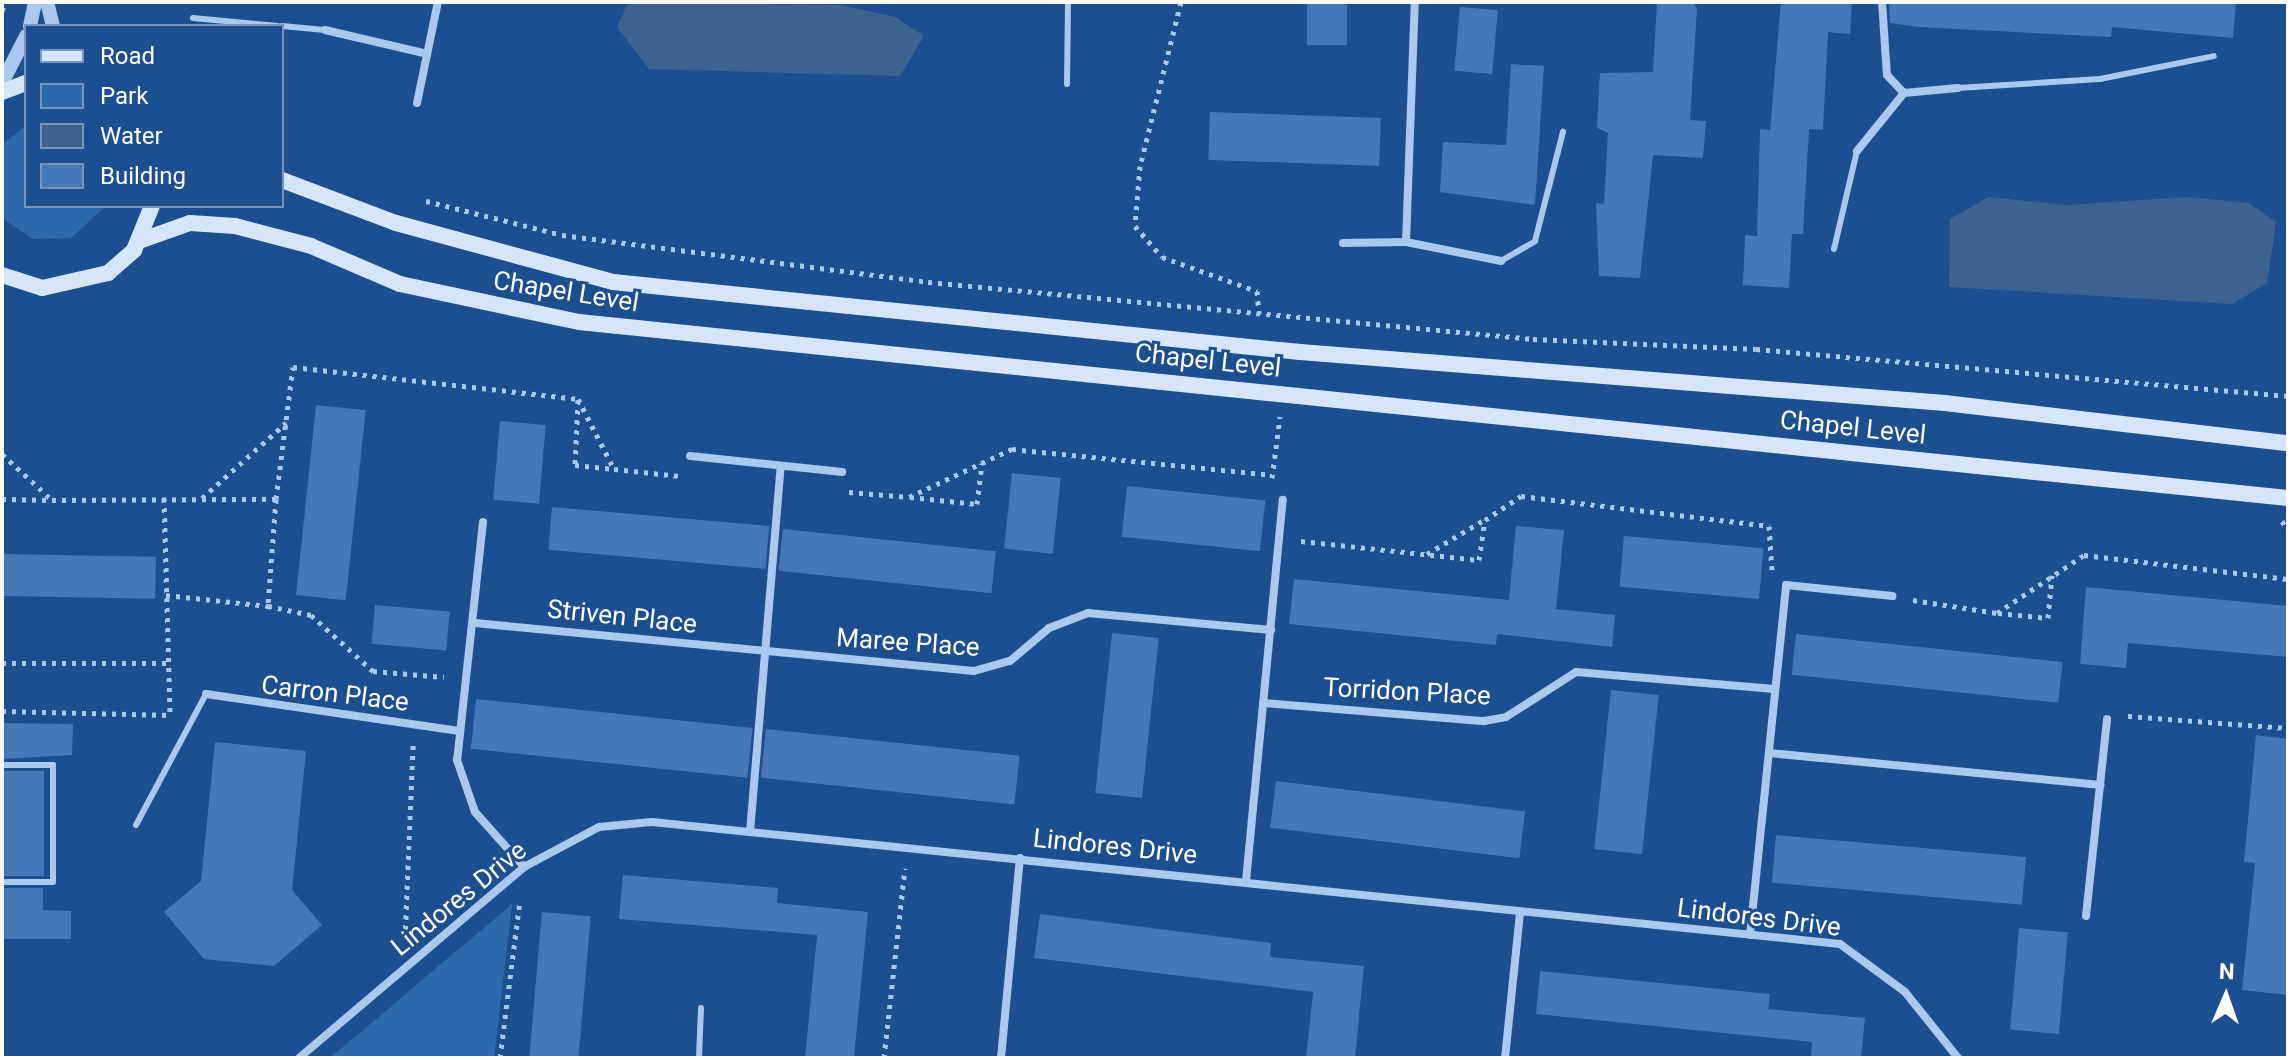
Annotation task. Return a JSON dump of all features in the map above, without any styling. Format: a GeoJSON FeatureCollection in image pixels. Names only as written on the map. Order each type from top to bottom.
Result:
{"type":"FeatureCollection","features":[{"type":"Feature","properties":{"kind":"main road"},"geometry":{"type":"LineString","coordinates":[[2,92],[24,84]]}},
{"type":"Feature","properties":{"kind":"main road","name":"Chapel Level"},"geometry":{"type":"LineString","coordinates":[[284,181],[396,223],[613,282],[1300,352],[1945,403],[2288,443]]}},
{"type":"Feature","properties":{"kind":"main road"},"geometry":{"type":"LineString","coordinates":[[4,277],[76,286],[108,273],[139,241],[151,208]]}},
{"type":"Feature","properties":{"kind":"main road","name":"Chapel Level"},"geometry":{"type":"LineString","coordinates":[[139,241],[190,223],[235,226],[311,246],[400,284],[579,322],[2288,498]]}},
{"type":"Feature","properties":{"kind":"street"},"geometry":{"type":"LineString","coordinates":[[30,24],[35,2]]}},
{"type":"Feature","properties":{"kind":"street"},"geometry":{"type":"LineString","coordinates":[[47,2],[52,24]]}},
{"type":"Feature","properties":{"kind":"street"},"geometry":{"type":"LineString","coordinates":[[417,103],[438,2]]}},
{"type":"Feature","properties":{"kind":"street"},"geometry":{"type":"LineString","coordinates":[[1406,242],[1415,2]]}},
{"type":"Feature","properties":{"kind":"street"},"geometry":{"type":"LineString","coordinates":[[1882,2],[1887,75],[1904,93]]}},
{"type":"Feature","properties":{"kind":"street"},"geometry":{"type":"LineString","coordinates":[[325,30],[427,54]]}},
{"type":"Feature","properties":{"kind":"street"},"geometry":{"type":"LineString","coordinates":[[2,83],[24,40]]}},
{"type":"Feature","properties":{"kind":"street"},"geometry":{"type":"LineString","coordinates":[[1857,151],[1904,93],[1958,88]]}},
{"type":"Feature","properties":{"kind":"street"},"geometry":{"type":"LineString","coordinates":[[1343,243],[1406,242],[1501,261]]}},
{"type":"Feature","properties":{"kind":"street"},"geometry":{"type":"LineString","coordinates":[[690,456],[842,472]]}},
{"type":"Feature","properties":{"kind":"street"},"geometry":{"type":"LineString","coordinates":[[750,832],[781,466]]}},
{"type":"Feature","properties":{"kind":"street"},"geometry":{"type":"LineString","coordinates":[[1246,881],[1283,500]]}},
{"type":"Feature","properties":{"kind":"street"},"geometry":{"type":"LineString","coordinates":[[483,522],[475,623],[459,731],[462,788],[524,867]]}},
{"type":"Feature","properties":{"kind":"street"},"geometry":{"type":"LineString","coordinates":[[1750,935],[1786,585],[1892,596]]}},
{"type":"Feature","properties":{"kind":"street","name":"Maree Place"},"geometry":{"type":"LineString","coordinates":[[764,651],[974,671],[1010,661],[1049,628],[1088,613],[1271,630]]}},
{"type":"Feature","properties":{"kind":"street","name":"Striven Place"},"geometry":{"type":"LineString","coordinates":[[475,623],[764,651]]}},
{"type":"Feature","properties":{"kind":"street","name":"Torridon Place"},"geometry":{"type":"LineString","coordinates":[[1263,703],[1484,721],[1506,717],[1576,672],[1774,689]]}},
{"type":"Feature","properties":{"kind":"street","name":"Carron Place"},"geometry":{"type":"LineString","coordinates":[[206,694],[459,731]]}},
{"type":"Feature","properties":{"kind":"street"},"geometry":{"type":"LineString","coordinates":[[2086,916],[2107,719]]}},
{"type":"Feature","properties":{"kind":"street"},"geometry":{"type":"LineString","coordinates":[[1769,753],[2100,785]]}},
{"type":"Feature","properties":{"kind":"street","name":"Lindores Drive"},"geometry":{"type":"LineString","coordinates":[[299,1058],[524,867],[599,827],[652,822],[1840,944],[1875,964],[1958,1058]]}},
{"type":"Feature","properties":{"kind":"street"},"geometry":{"type":"LineString","coordinates":[[1001,1058],[1020,858]]}},
{"type":"Feature","properties":{"kind":"street"},"geometry":{"type":"LineString","coordinates":[[1505,1058],[1520,912]]}},
{"type":"Feature","properties":{"kind":"lane"},"geometry":{"type":"LineString","coordinates":[[1067,84],[1068,2]]}},
{"type":"Feature","properties":{"kind":"lane"},"geometry":{"type":"LineString","coordinates":[[193,18],[258,24]]}},
{"type":"Feature","properties":{"kind":"lane"},"geometry":{"type":"LineString","coordinates":[[284,26],[325,30]]}},
{"type":"Feature","properties":{"kind":"lane"},"geometry":{"type":"LineString","coordinates":[[1958,88],[2100,79],[2214,56]]}},
{"type":"Feature","properties":{"kind":"lane"},"geometry":{"type":"LineString","coordinates":[[1501,261],[1535,241],[1563,132]]}},
{"type":"Feature","properties":{"kind":"lane"},"geometry":{"type":"LineString","coordinates":[[1834,249],[1857,151]]}},
{"type":"Feature","properties":{"kind":"lane"},"geometry":{"type":"LineString","coordinates":[[136,825],[171,753],[206,694]]}},
{"type":"Feature","properties":{"kind":"lane"},"geometry":{"type":"LineString","coordinates":[[2,765],[53,765],[53,882],[2,882]]}},
{"type":"Feature","properties":{"kind":"lane"},"geometry":{"type":"LineString","coordinates":[[699,1058],[701,1008]]}},
{"type":"Feature","properties":{"kind":"path"},"geometry":{"type":"LineString","coordinates":[[2,11],[5,2]]}},
{"type":"Feature","properties":{"kind":"path"},"geometry":{"type":"LineString","coordinates":[[1181,2],[1140,166],[1135,226],[1162,257],[1257,291],[1259,314]]}},
{"type":"Feature","properties":{"kind":"path"},"geometry":{"type":"LineString","coordinates":[[410,197],[562,235],[1259,314],[2288,396]]}},
{"type":"Feature","properties":{"kind":"path"},"geometry":{"type":"LineString","coordinates":[[268,606],[276,499],[293,367],[578,399]]}},
{"type":"Feature","properties":{"kind":"path"},"geometry":{"type":"LineString","coordinates":[[578,399],[614,469]]}},
{"type":"Feature","properties":{"kind":"path"},"geometry":{"type":"LineString","coordinates":[[578,399],[575,465],[689,477]]}},
{"type":"Feature","properties":{"kind":"path"},"geometry":{"type":"LineString","coordinates":[[201,498],[286,423]]}},
{"type":"Feature","properties":{"kind":"path"},"geometry":{"type":"LineString","coordinates":[[909,497],[1012,449],[1271,475]]}},
{"type":"Feature","properties":{"kind":"path"},"geometry":{"type":"LineString","coordinates":[[2,454],[52,500]]}},
{"type":"Feature","properties":{"kind":"path"},"geometry":{"type":"LineString","coordinates":[[837,491],[977,504],[982,463]]}},
{"type":"Feature","properties":{"kind":"path"},"geometry":{"type":"LineString","coordinates":[[1426,555],[1521,496],[1769,526],[1768,558],[1786,585]]}},
{"type":"Feature","properties":{"kind":"path"},"geometry":{"type":"LineString","coordinates":[[164,498],[171,753]]}},
{"type":"Feature","properties":{"kind":"path"},"geometry":{"type":"LineString","coordinates":[[2,499],[276,499]]}},
{"type":"Feature","properties":{"kind":"path"},"geometry":{"type":"LineString","coordinates":[[1280,538],[1479,560],[1485,520]]}},
{"type":"Feature","properties":{"kind":"path"},"geometry":{"type":"LineString","coordinates":[[1997,613],[2084,555],[2288,579]]}},
{"type":"Feature","properties":{"kind":"path"},"geometry":{"type":"LineString","coordinates":[[1892,596],[2048,618],[2052,574]]}},
{"type":"Feature","properties":{"kind":"path"},"geometry":{"type":"LineString","coordinates":[[166,595],[268,606],[311,615],[373,671],[467,679]]}},
{"type":"Feature","properties":{"kind":"path"},"geometry":{"type":"LineString","coordinates":[[2,663],[168,663]]}},
{"type":"Feature","properties":{"kind":"path"},"geometry":{"type":"LineString","coordinates":[[2,711],[170,715]]}},
{"type":"Feature","properties":{"kind":"path"},"geometry":{"type":"LineString","coordinates":[[2107,719],[2158,713],[2288,728]]}},
{"type":"Feature","properties":{"kind":"path"},"geometry":{"type":"LineString","coordinates":[[404,969],[414,724]]}},
{"type":"Feature","properties":{"kind":"path"},"geometry":{"type":"LineString","coordinates":[[884,1058],[907,847]]}},
{"type":"Feature","properties":{"kind":"path"},"geometry":{"type":"LineString","coordinates":[[500,1058],[524,867]]}},
{"type":"Feature","properties":{"kind":"green space"},"geometry":{"type":"Polygon","coordinates":[[[24,128],[24,208],[104,208],[71,238],[33,239],[2,218],[2,144],[24,128]]]}},
{"type":"Feature","properties":{"kind":"green space"},"geometry":{"type":"Polygon","coordinates":[[[512,904],[494,1058],[330,1058],[512,904]]]}},
{"type":"Feature","properties":{"kind":"water"},"geometry":{"type":"Polygon","coordinates":[[[628,2],[841,5],[895,17],[924,36],[900,76],[649,69],[617,27],[628,2]]]}},
{"type":"Feature","properties":{"kind":"water"},"geometry":{"type":"Polygon","coordinates":[[[1989,197],[2066,205],[2188,197],[2249,203],[2276,222],[2267,283],[2232,304],[1949,287],[1950,219],[1989,197]]]}},
{"type":"Feature","properties":{"kind":"building"},"geometry":{"type":"Polygon","coordinates":[[[1307,2],[1347,2],[1347,45],[1307,45],[1307,2]]]}},
{"type":"Feature","properties":{"kind":"building"},"geometry":{"type":"Polygon","coordinates":[[[1657,2],[1693,2],[1697,9],[1690,120],[1706,121],[1703,158],[1653,155],[1640,278],[1599,276],[1596,203],[1604,204],[1608,133],[1597,128],[1600,73],[1653,72],[1657,2]]]}},
{"type":"Feature","properties":{"kind":"building"},"geometry":{"type":"Polygon","coordinates":[[[1781,2],[1852,2],[1850,34],[1828,32],[1823,130],[1809,129],[1803,234],[1792,234],[1789,288],[1743,285],[1745,235],[1757,236],[1760,129],[1770,130],[1781,2]]]}},
{"type":"Feature","properties":{"kind":"building"},"geometry":{"type":"Polygon","coordinates":[[[1889,2],[2236,2],[2233,38],[2112,27],[2111,37],[1918,27],[1890,23],[1889,2]]]}},
{"type":"Feature","properties":{"kind":"building"},"geometry":{"type":"Polygon","coordinates":[[[1460,7],[1498,10],[1492,74],[1454,71],[1460,7]]]}},
{"type":"Feature","properties":{"kind":"building"},"geometry":{"type":"Polygon","coordinates":[[[1511,64],[1544,66],[1535,205],[1440,192],[1443,142],[1506,145],[1511,64]]]}},
{"type":"Feature","properties":{"kind":"building"},"geometry":{"type":"Polygon","coordinates":[[[1210,112],[1381,118],[1379,166],[1208,160],[1210,112]]]}},
{"type":"Feature","properties":{"kind":"building"},"geometry":{"type":"Polygon","coordinates":[[[316,405],[366,410],[346,600],[296,595],[316,405]]]}},
{"type":"Feature","properties":{"kind":"building"},"geometry":{"type":"Polygon","coordinates":[[[500,421],[546,425],[539,504],[493,500],[500,421]]]}},
{"type":"Feature","properties":{"kind":"building"},"geometry":{"type":"Polygon","coordinates":[[[1012,473],[1061,478],[1053,554],[1004,549],[1012,473]]]}},
{"type":"Feature","properties":{"kind":"building"},"geometry":{"type":"Polygon","coordinates":[[[1127,486],[1265,501],[1260,551],[1122,537],[1127,486]]]}},
{"type":"Feature","properties":{"kind":"building"},"geometry":{"type":"Polygon","coordinates":[[[552,507],[769,526],[765,569],[548,550],[552,507]]]}},
{"type":"Feature","properties":{"kind":"building"},"geometry":{"type":"Polygon","coordinates":[[[1516,526],[1564,530],[1556,609],[1615,615],[1612,647],[1497,634],[1496,645],[1289,624],[1294,579],[1509,600],[1516,526]]]}},
{"type":"Feature","properties":{"kind":"building"},"geometry":{"type":"Polygon","coordinates":[[[783,529],[996,551],[991,593],[779,571],[783,529]]]}},
{"type":"Feature","properties":{"kind":"building"},"geometry":{"type":"Polygon","coordinates":[[[1624,536],[1763,548],[1759,599],[1620,587],[1624,536]]]}},
{"type":"Feature","properties":{"kind":"building"},"geometry":{"type":"Polygon","coordinates":[[[2,554],[156,557],[155,599],[2,596],[2,554]]]}},
{"type":"Feature","properties":{"kind":"building"},"geometry":{"type":"Polygon","coordinates":[[[2086,587],[2288,606],[2288,657],[2128,643],[2126,668],[2080,664],[2086,587]]]}},
{"type":"Feature","properties":{"kind":"building"},"geometry":{"type":"Polygon","coordinates":[[[375,605],[450,612],[446,650],[372,644],[375,605]]]}},
{"type":"Feature","properties":{"kind":"building"},"geometry":{"type":"Polygon","coordinates":[[[1112,633],[1159,638],[1142,798],[1095,793],[1112,633]]]}},
{"type":"Feature","properties":{"kind":"building"},"geometry":{"type":"Polygon","coordinates":[[[1796,634],[2063,662],[2058,703],[1792,675],[1796,634]]]}},
{"type":"Feature","properties":{"kind":"building"},"geometry":{"type":"Polygon","coordinates":[[[1611,690],[1659,695],[1642,854],[1594,849],[1611,690]]]}},
{"type":"Feature","properties":{"kind":"building"},"geometry":{"type":"Polygon","coordinates":[[[476,699],[752,728],[747,778],[471,749],[476,699]]]}},
{"type":"Feature","properties":{"kind":"building"},"geometry":{"type":"Polygon","coordinates":[[[2,723],[73,724],[72,755],[2,759],[2,723]]]}},
{"type":"Feature","properties":{"kind":"building"},"geometry":{"type":"Polygon","coordinates":[[[766,729],[1020,756],[1014,804],[761,778],[766,729]]]}},
{"type":"Feature","properties":{"kind":"building"},"geometry":{"type":"Polygon","coordinates":[[[2256,735],[2288,739],[2288,995],[2242,990],[2255,863],[2244,862],[2256,735]]]}},
{"type":"Feature","properties":{"kind":"building"},"geometry":{"type":"Polygon","coordinates":[[[215,742],[306,751],[292,890],[322,925],[274,966],[204,959],[164,912],[201,881],[215,742]]]}},
{"type":"Feature","properties":{"kind":"building"},"geometry":{"type":"Polygon","coordinates":[[[2,771],[44,771],[44,876],[2,876],[2,771]]]}},
{"type":"Feature","properties":{"kind":"building"},"geometry":{"type":"Polygon","coordinates":[[[1276,781],[1525,812],[1519,858],[1270,828],[1276,781]]]}},
{"type":"Feature","properties":{"kind":"building"},"geometry":{"type":"Polygon","coordinates":[[[1776,835],[2026,857],[2022,905],[1772,883],[1776,835]]]}},
{"type":"Feature","properties":{"kind":"building"},"geometry":{"type":"Polygon","coordinates":[[[623,875],[778,888],[777,903],[868,912],[854,1058],[805,1058],[817,935],[619,919],[623,875]]]}},
{"type":"Feature","properties":{"kind":"building"},"geometry":{"type":"Polygon","coordinates":[[[2,888],[43,888],[43,910],[71,911],[71,939],[2,939],[2,888]]]}},
{"type":"Feature","properties":{"kind":"building"},"geometry":{"type":"Polygon","coordinates":[[[542,912],[591,916],[578,1058],[529,1058],[542,912]]]}},
{"type":"Feature","properties":{"kind":"building"},"geometry":{"type":"Polygon","coordinates":[[[1040,914],[1271,943],[1270,957],[1364,966],[1355,1058],[1306,1058],[1313,992],[1034,958],[1040,914]]]}},
{"type":"Feature","properties":{"kind":"building"},"geometry":{"type":"Polygon","coordinates":[[[2019,928],[2068,932],[2059,1034],[2010,1030],[2019,928]]]}},
{"type":"Feature","properties":{"kind":"building"},"geometry":{"type":"Polygon","coordinates":[[[1540,971],[1770,994],[1768,1009],[1865,1018],[1861,1058],[1811,1058],[1812,1042],[1536,1014],[1540,971]]]}}]}
